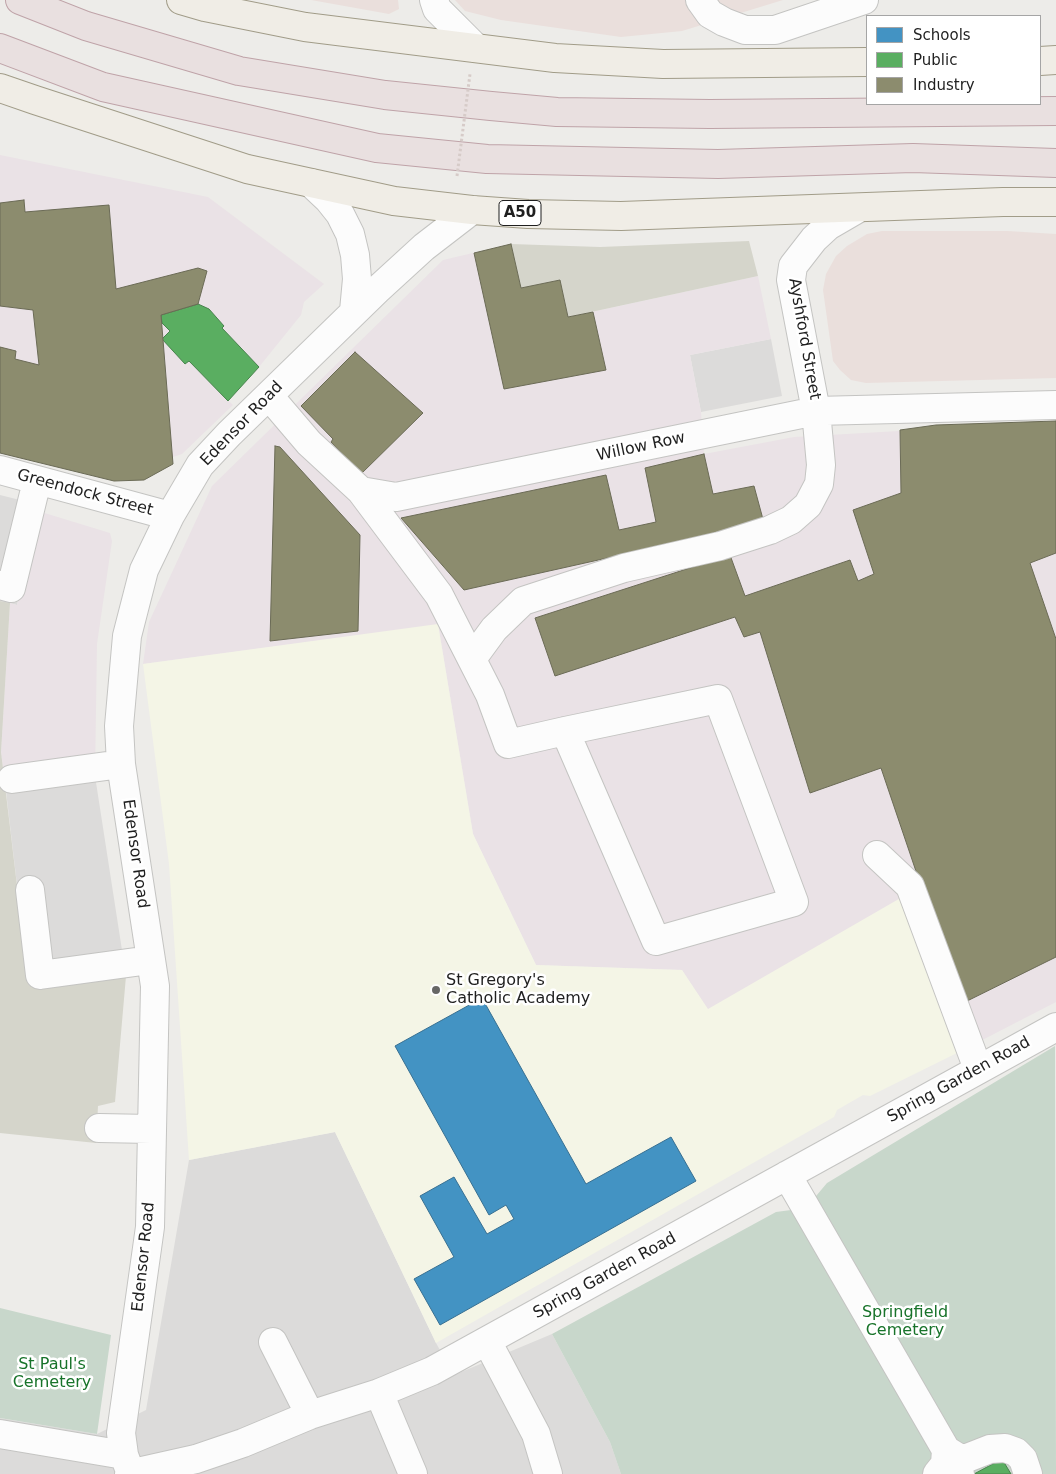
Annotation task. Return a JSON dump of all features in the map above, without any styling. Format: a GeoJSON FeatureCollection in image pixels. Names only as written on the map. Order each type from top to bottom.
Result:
{"type":"FeatureCollection","features":[{"type":"Feature","properties":{"kind":"highway"},"geometry":{"type":"LineString","coordinates":[[20,0],[86,26],[239,71],[385,95],[557,112],[710,114],[1056,111]]}},
{"type":"Feature","properties":{"kind":"highway"},"geometry":{"type":"LineString","coordinates":[[0,48],[103,87],[377,148],[487,159],[718,164],[914,158],[1056,163]]}},
{"type":"Feature","properties":{"kind":"main road"},"geometry":{"type":"LineString","coordinates":[[181,0],[205,7],[473,61],[555,58],[663,64],[866,62]]}},
{"type":"Feature","properties":{"kind":"main road"},"geometry":{"type":"LineString","coordinates":[[1041,61],[1056,60]]}},
{"type":"Feature","properties":{"kind":"main road","name":"A50"},"geometry":{"type":"LineString","coordinates":[[0,88],[247,169],[394,201],[472,210],[528,214],[621,216],[1003,202],[1056,202]]}},
{"type":"Feature","properties":{"kind":"street"},"geometry":{"type":"LineString","coordinates":[[700,0],[710,14],[745,30],[775,30],[866,0],[873,15]]}},
{"type":"Feature","properties":{"kind":"street"},"geometry":{"type":"LineString","coordinates":[[438,3],[473,61]]}},
{"type":"Feature","properties":{"kind":"street"},"geometry":{"type":"LineString","coordinates":[[311,183],[340,214],[350,234],[355,255],[357,279],[354,311]]}},
{"type":"Feature","properties":{"kind":"street","name":"Ayshford Street"},"geometry":{"type":"LineString","coordinates":[[472,660],[494,629],[523,601],[624,568],[720,546],[770,530],[791,520],[808,505],[819,484],[821,465],[816,411],[791,280],[793,266],[814,239],[828,226],[859,208]]}},
{"type":"Feature","properties":{"kind":"street","name":"Edensor Road"},"geometry":{"type":"LineString","coordinates":[[128,1467],[121,1433],[150,1227],[155,986],[121,764],[119,726],[127,636],[144,570],[170,516],[200,465],[354,311],[424,247],[472,210]]}},
{"type":"Feature","properties":{"kind":"street"},"geometry":{"type":"LineString","coordinates":[[269,396],[308,444],[361,491],[439,595],[490,696],[508,744],[565,731],[718,699],[794,902],[656,941],[565,731]]}},
{"type":"Feature","properties":{"kind":"street","name":"Willow Row"},"geometry":{"type":"LineString","coordinates":[[361,491],[396,497],[816,411],[1056,405]]}},
{"type":"Feature","properties":{"kind":"street","name":"Greendock Street"},"geometry":{"type":"LineString","coordinates":[[0,470],[170,516]]}},
{"type":"Feature","properties":{"kind":"street"},"geometry":{"type":"LineString","coordinates":[[0,585],[11,588],[37,480]]}},
{"type":"Feature","properties":{"kind":"street"},"geometry":{"type":"LineString","coordinates":[[12,779],[121,764]]}},
{"type":"Feature","properties":{"kind":"street"},"geometry":{"type":"LineString","coordinates":[[877,855],[910,886],[978,1070]]}},
{"type":"Feature","properties":{"kind":"street"},"geometry":{"type":"LineString","coordinates":[[30,890],[40,975],[150,960]]}},
{"type":"Feature","properties":{"kind":"street","name":"Spring Garden Road"},"geometry":{"type":"LineString","coordinates":[[128,1467],[196,1459],[243,1443],[310,1415],[379,1393],[432,1371],[1056,1028]]}},
{"type":"Feature","properties":{"kind":"street"},"geometry":{"type":"LineString","coordinates":[[99,1128],[151,1129]]}},
{"type":"Feature","properties":{"kind":"street"},"geometry":{"type":"LineString","coordinates":[[787,1175],[942,1462],[960,1474]]}},
{"type":"Feature","properties":{"kind":"street"},"geometry":{"type":"LineString","coordinates":[[486,1341],[536,1434],[548,1474]]}},
{"type":"Feature","properties":{"kind":"street"},"geometry":{"type":"LineString","coordinates":[[273,1342],[310,1415]]}},
{"type":"Feature","properties":{"kind":"street"},"geometry":{"type":"LineString","coordinates":[[379,1393],[413,1474]]}},
{"type":"Feature","properties":{"kind":"street"},"geometry":{"type":"LineString","coordinates":[[0,1434],[128,1467]]}},
{"type":"Feature","properties":{"kind":"street"},"geometry":{"type":"LineString","coordinates":[[942,1462],[968,1458],[990,1449],[1005,1448],[1016,1452],[1023,1460],[1028,1474]]}},
{"type":"Feature","properties":{"kind":"path"},"geometry":{"type":"LineString","coordinates":[[457,176],[473,61]]}},
{"type":"Feature","properties":{"kind":"shaded area"},"geometry":{"type":"Polygon","coordinates":[[[311,0],[398,0],[399,9],[389,14],[311,0]]]}},
{"type":"Feature","properties":{"kind":"shaded area"},"geometry":{"type":"Polygon","coordinates":[[[455,0],[783,0],[682,31],[621,37],[501,20],[465,11],[455,0]]]}},
{"type":"Feature","properties":{"kind":"shaded area"},"geometry":{"type":"Polygon","coordinates":[[[0,155],[208,197],[324,284],[304,302],[301,315],[259,367],[228,400],[233,405],[182,454],[173,457],[173,464],[144,480],[114,481],[0,453],[0,155]]]}},
{"type":"Feature","properties":{"kind":"shaded area"},"geometry":{"type":"Polygon","coordinates":[[[882,231],[1008,231],[1056,234],[1056,378],[866,383],[851,380],[833,361],[823,290],[826,274],[836,256],[847,246],[867,234],[882,231]]]}},
{"type":"Feature","properties":{"kind":"shaded area"},"geometry":{"type":"Polygon","coordinates":[[[749,241],[758,276],[568,317],[560,280],[521,288],[511,244],[600,247],[749,241]]]}},
{"type":"Feature","properties":{"kind":"shaded area"},"geometry":{"type":"Polygon","coordinates":[[[511,244],[521,288],[560,280],[568,317],[758,276],[771,339],[690,355],[701,412],[704,454],[794,437],[1056,422],[1056,1002],[959,1052],[707,1009],[682,970],[536,965],[473,834],[438,625],[143,664],[149,622],[212,486],[443,260],[511,244]]]}},
{"type":"Feature","properties":{"kind":"shaded area"},"geometry":{"type":"Polygon","coordinates":[[[771,339],[782,396],[701,412],[690,355],[771,339]]]}},
{"type":"Feature","properties":{"kind":"shaded area"},"geometry":{"type":"Polygon","coordinates":[[[0,495],[40,505],[17,605],[0,601],[0,495]]]}},
{"type":"Feature","properties":{"kind":"shaded area"},"geometry":{"type":"Polygon","coordinates":[[[38,511],[110,533],[112,541],[97,644],[95,776],[6,791],[1,752],[10,603],[17,605],[38,511]]]}},
{"type":"Feature","properties":{"kind":"shaded area"},"geometry":{"type":"Polygon","coordinates":[[[0,601],[10,603],[1,752],[29,986],[126,976],[115,1102],[98,1106],[96,1143],[0,1133],[0,601]]]}},
{"type":"Feature","properties":{"kind":"shaded area","name":"St Gregory's Catholic Academy"},"geometry":{"type":"Polygon","coordinates":[[[438,624],[473,834],[536,965],[682,970],[708,1009],[904,896],[959,1052],[870,1096],[863,1095],[837,1110],[834,1117],[436,1343],[335,1132],[189,1160],[169,864],[143,664],[438,624]]]}},
{"type":"Feature","properties":{"kind":"shaded area"},"geometry":{"type":"Polygon","coordinates":[[[95,776],[126,976],[29,987],[6,791],[95,776]]]}},
{"type":"Feature","properties":{"kind":"shaded area"},"geometry":{"type":"Polygon","coordinates":[[[335,1132],[436,1343],[454,1375],[552,1334],[610,1442],[621,1474],[0,1474],[0,1418],[97,1434],[146,1410],[189,1160],[335,1132]]]}},
{"type":"Feature","properties":{"kind":"green space","name":"Springfield Cemetery"},"geometry":{"type":"Polygon","coordinates":[[[1055,1046],[1056,1474],[621,1474],[610,1442],[552,1334],[776,1212],[806,1208],[827,1183],[1055,1046]]]}},
{"type":"Feature","properties":{"kind":"green space","name":"St Paul's Cemetery"},"geometry":{"type":"Polygon","coordinates":[[[0,1308],[111,1335],[97,1434],[0,1418],[0,1308]]]}},
{"type":"Feature","properties":{"kind":"building: Schools"},"geometry":{"type":"Polygon","coordinates":[[[482,998],[586,1184],[671,1137],[696,1181],[440,1325],[414,1279],[454,1257],[420,1196],[454,1177],[487,1234],[514,1219],[506,1205],[489,1215],[395,1046],[482,998]]]}},
{"type":"Feature","properties":{"kind":"building: Public"},"geometry":{"type":"Polygon","coordinates":[[[198,304],[209,309],[224,326],[222,328],[259,367],[228,401],[189,361],[185,364],[162,339],[170,331],[162,323],[161,315],[198,304]]]}},
{"type":"Feature","properties":{"kind":"building: Public"},"geometry":{"type":"Polygon","coordinates":[[[1002,1459],[1011,1474],[974,1474],[1002,1459]]]}},
{"type":"Feature","properties":{"kind":"building: Industry"},"geometry":{"type":"Polygon","coordinates":[[[24,200],[25,212],[109,205],[116,289],[198,268],[207,271],[198,304],[161,315],[173,464],[144,480],[114,481],[0,453],[0,347],[16,351],[15,359],[39,365],[33,310],[0,306],[0,203],[24,200]]]}},
{"type":"Feature","properties":{"kind":"building: Industry"},"geometry":{"type":"Polygon","coordinates":[[[511,244],[521,288],[560,280],[568,317],[593,312],[606,370],[504,389],[474,253],[511,244]]]}},
{"type":"Feature","properties":{"kind":"building: Industry"},"geometry":{"type":"Polygon","coordinates":[[[355,352],[423,413],[361,474],[331,442],[333,439],[301,406],[355,352]]]}},
{"type":"Feature","properties":{"kind":"building: Industry"},"geometry":{"type":"Polygon","coordinates":[[[1056,421],[1056,553],[1030,563],[1056,639],[1056,957],[961,1004],[881,768],[810,793],[760,632],[744,637],[735,617],[555,676],[535,618],[730,555],[745,596],[850,560],[858,581],[874,574],[853,510],[901,493],[900,430],[936,425],[1056,421]]]}},
{"type":"Feature","properties":{"kind":"building: Industry"},"geometry":{"type":"Polygon","coordinates":[[[275,446],[280,447],[360,535],[358,631],[270,641],[275,446]]]}},
{"type":"Feature","properties":{"kind":"building: Industry"},"geometry":{"type":"Polygon","coordinates":[[[704,454],[713,494],[754,486],[764,523],[464,590],[401,518],[606,475],[619,530],[656,522],[645,468],[704,454]]]}},
{"type":"Feature","properties":{"kind":"place","name":"St Gregory's Catholic Academy"},"geometry":{"type":"Point","coordinates":[436,990]}}]}
